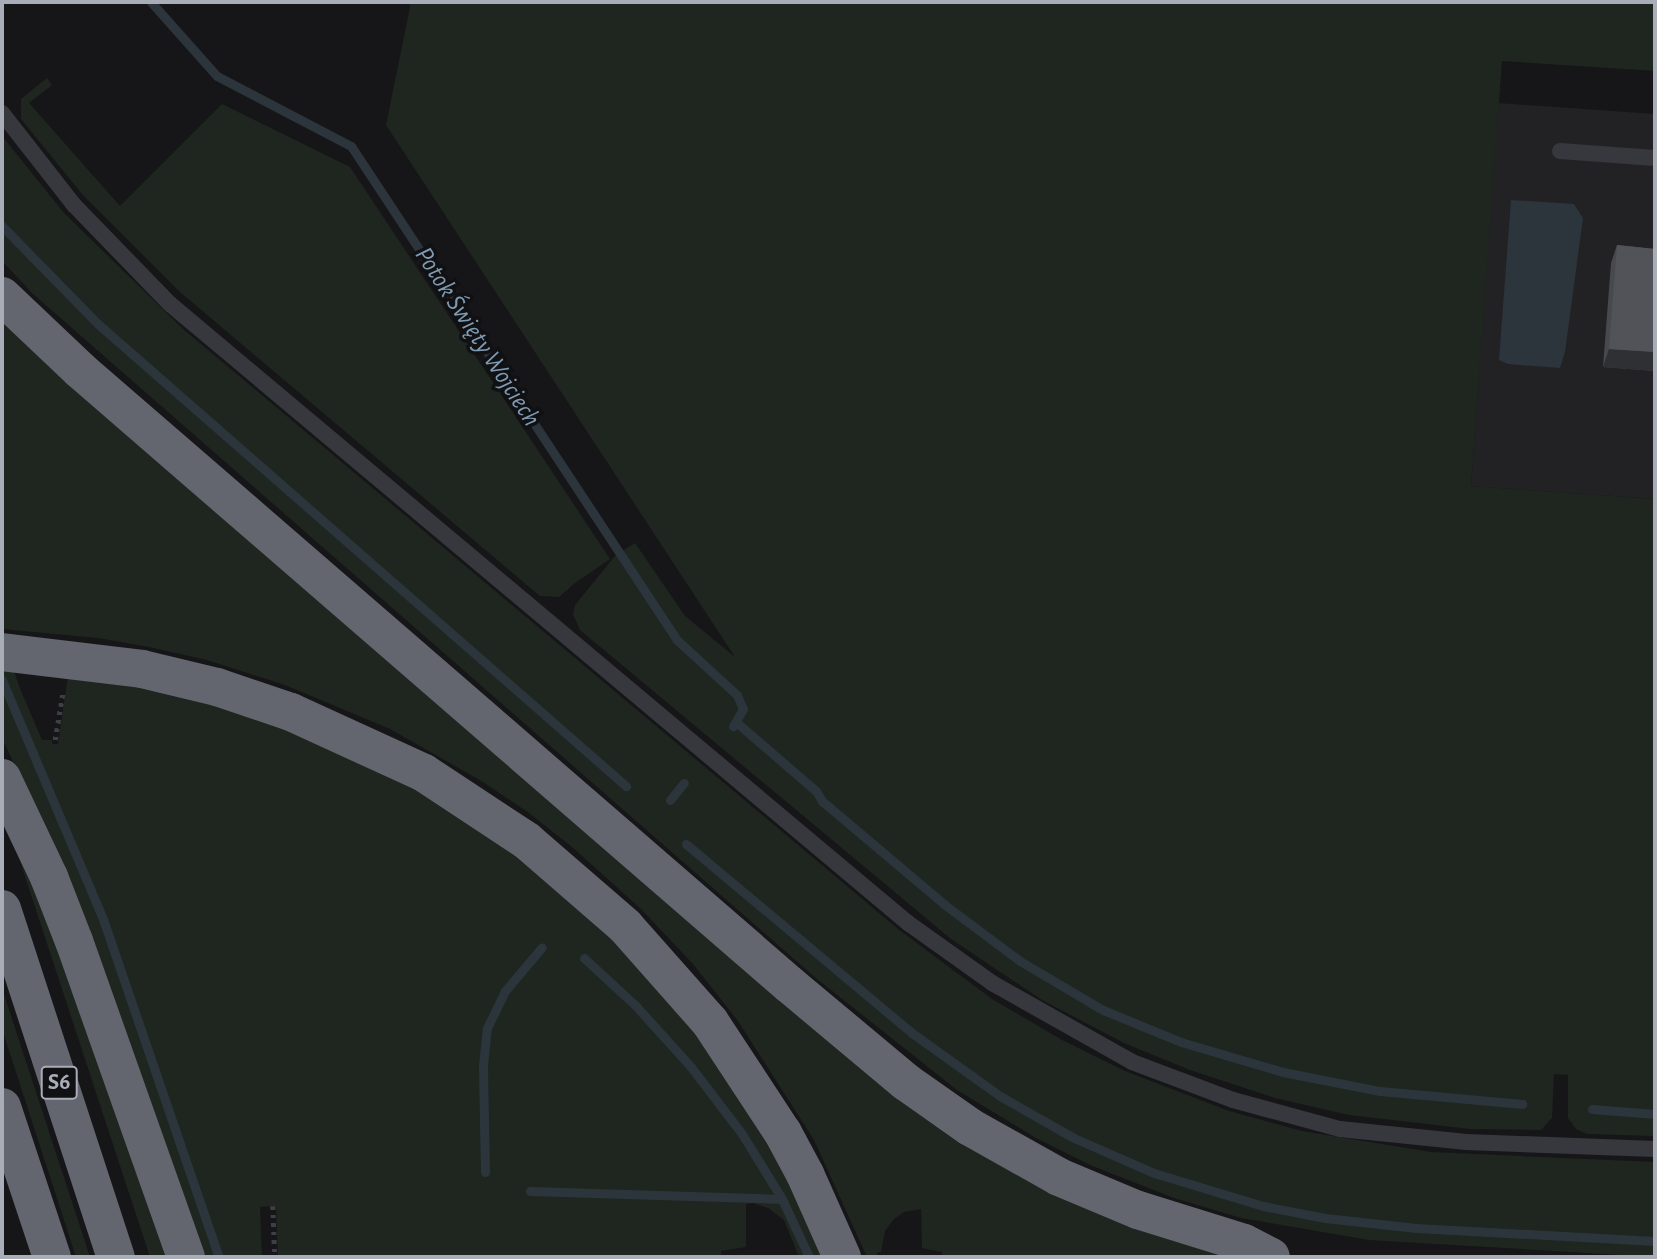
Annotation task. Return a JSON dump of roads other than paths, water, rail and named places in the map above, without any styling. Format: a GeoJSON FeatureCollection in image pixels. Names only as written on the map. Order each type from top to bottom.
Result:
{"type":"FeatureCollection","features":[{"type":"Feature","properties":{"kind":"highway"},"geometry":{"type":"LineString","coordinates":[[2,296],[140,422],[790,985],[906,1082],[970,1127],[1059,1177],[1138,1210],[1244,1243],[1270,1257]]}},
{"type":"Feature","properties":{"kind":"highway"},"geometry":{"type":"LineString","coordinates":[[4,652],[142,669],[216,687],[291,712],[424,773],[527,841],[625,926],[710,1022],[783,1133],[805,1174],[842,1257]]}},
{"type":"Feature","properties":{"kind":"highway"},"geometry":{"type":"LineString","coordinates":[[2,778],[49,877],[69,928],[186,1257]]}},
{"type":"Feature","properties":{"kind":"highway","name":"S6"},"geometry":{"type":"LineString","coordinates":[[2,909],[116,1257]]}},
{"type":"Feature","properties":{"kind":"highway"},"geometry":{"type":"LineString","coordinates":[[2,1107],[52,1257]]}},
{"type":"Feature","properties":{"kind":"lane"},"geometry":{"type":"LineString","coordinates":[[2,113],[74,205],[170,304],[908,923],[992,983],[1132,1062],[1233,1100],[1340,1129],[1466,1142],[1655,1149]]}},
{"type":"Feature","properties":{"kind":"lane"},"geometry":{"type":"LineString","coordinates":[[1560,151],[1655,158]]}},
{"type":"Feature","properties":{"kind":"waterway","name":"Potok Święty Wojciech"},"geometry":{"type":"LineString","coordinates":[[151,2],[217,76],[351,146],[677,640],[737,695],[743,709],[733,726]]}},
{"type":"Feature","properties":{"kind":"waterway"},"geometry":{"type":"LineString","coordinates":[[2,226],[98,324],[626,786]]}},
{"type":"Feature","properties":{"kind":"waterway"},"geometry":{"type":"LineString","coordinates":[[2,680],[103,919],[219,1257]]}},
{"type":"Feature","properties":{"kind":"waterway"},"geometry":{"type":"LineString","coordinates":[[736,722],[816,791],[822,801],[945,905],[1020,961],[1103,1010],[1181,1042],[1283,1072],[1380,1091],[1522,1104]]}},
{"type":"Feature","properties":{"kind":"waterway","name":"Potok Święty Wojciech"},"geometry":{"type":"LineString","coordinates":[[670,800],[684,783]]}},
{"type":"Feature","properties":{"kind":"waterway"},"geometry":{"type":"LineString","coordinates":[[686,844],[912,1033],[1000,1096],[1074,1138],[1154,1173],[1263,1206],[1325,1218],[1416,1228],[1655,1241]]}},
{"type":"Feature","properties":{"kind":"waterway","name":"Potok Święty Wojciech"},"geometry":{"type":"LineString","coordinates":[[485,1172],[483,1065],[487,1028],[505,991],[542,947]]}},
{"type":"Feature","properties":{"kind":"waterway"},"geometry":{"type":"LineString","coordinates":[[584,958],[635,1005],[691,1067],[742,1134],[782,1199],[809,1257]]}},
{"type":"Feature","properties":{"kind":"waterway"},"geometry":{"type":"LineString","coordinates":[[1592,1109],[1655,1114]]}},
{"type":"Feature","properties":{"kind":"waterway"},"geometry":{"type":"LineString","coordinates":[[530,1191],[782,1199]]}}]}
